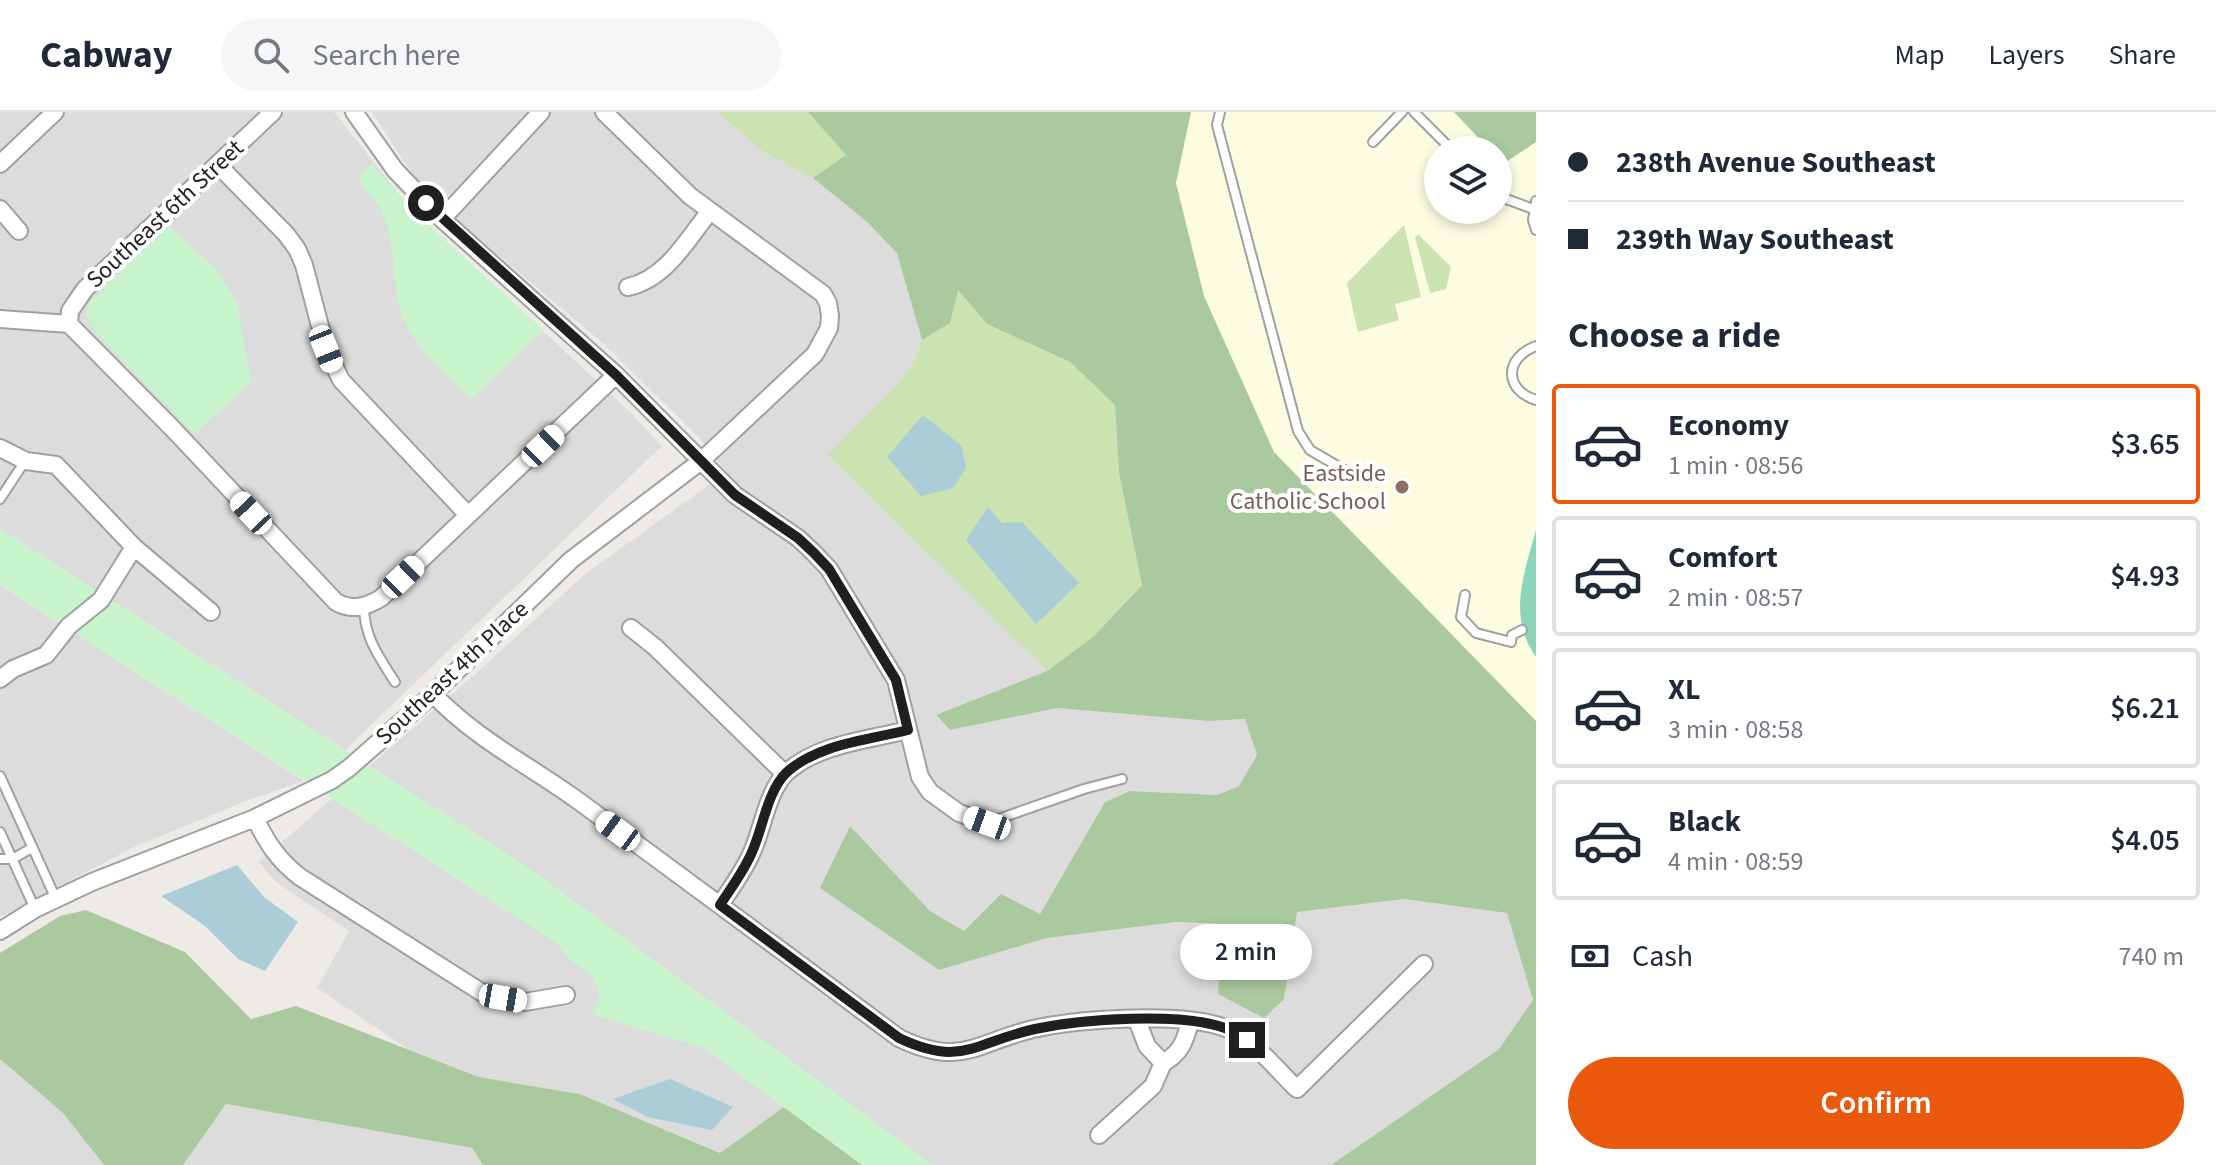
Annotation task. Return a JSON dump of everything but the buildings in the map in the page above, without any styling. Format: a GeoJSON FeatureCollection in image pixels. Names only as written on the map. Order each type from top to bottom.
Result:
{"type":"FeatureCollection","features":[{"type":"Feature","properties":{"kind":"street"},"geometry":{"type":"LineString","coordinates":[[0,164],[55,112]]}},
{"type":"Feature","properties":{"kind":"street","name":"Southeast 6th Street"},"geometry":{"type":"LineString","coordinates":[[69,324],[70,311],[85,289],[273,112]]}},
{"type":"Feature","properties":{"kind":"street"},"geometry":{"type":"LineString","coordinates":[[354,112],[395,170],[442,219],[616,375],[753,509],[798,538],[829,569],[896,680],[920,777],[943,804],[987,823]]}},
{"type":"Feature","properties":{"kind":"street"},"geometry":{"type":"LineString","coordinates":[[442,219],[541,112]]}},
{"type":"Feature","properties":{"kind":"street"},"geometry":{"type":"LineString","coordinates":[[604,112],[690,196],[710,211],[663,270],[628,287]]}},
{"type":"Feature","properties":{"kind":"street"},"geometry":{"type":"LineString","coordinates":[[218,165],[297,249],[326,349],[341,380],[468,515]]}},
{"type":"Feature","properties":{"kind":"street"},"geometry":{"type":"LineString","coordinates":[[0,209],[19,231]]}},
{"type":"Feature","properties":{"kind":"street","name":"Southeast 4th Place"},"geometry":{"type":"LineString","coordinates":[[0,931],[35,909],[92,882],[255,818],[332,780],[349,768],[433,694],[571,560],[701,461],[815,354],[829,328],[828,303],[814,286],[710,211]]}},
{"type":"Feature","properties":{"kind":"street"},"geometry":{"type":"LineString","coordinates":[[0,319],[69,324],[344,607],[359,607],[381,598],[616,375]]}},
{"type":"Feature","properties":{"kind":"street"},"geometry":{"type":"LineString","coordinates":[[0,448],[26,461],[56,465],[134,547],[211,612]]}},
{"type":"Feature","properties":{"kind":"street"},"geometry":{"type":"LineString","coordinates":[[4,669],[46,655],[69,626],[101,600],[134,547]]}},
{"type":"Feature","properties":{"kind":"street"},"geometry":{"type":"LineString","coordinates":[[631,628],[655,647],[785,774]]}},
{"type":"Feature","properties":{"kind":"street"},"geometry":{"type":"LineString","coordinates":[[433,694],[477,736],[568,793],[899,1038],[920,1048],[941,1053],[962,1053],[1033,1029],[1071,1023],[1137,1020],[1190,1022],[1228,1029],[1247,1040],[1297,1089],[1424,964]]}},
{"type":"Feature","properties":{"kind":"street"},"geometry":{"type":"LineString","coordinates":[[720,905],[752,854],[775,790],[785,774],[807,759],[830,749],[908,730]]}},
{"type":"Feature","properties":{"kind":"street"},"geometry":{"type":"LineString","coordinates":[[255,818],[271,850],[292,871],[481,992],[525,1002],[566,995]]}},
{"type":"Feature","properties":{"kind":"street"},"geometry":{"type":"LineString","coordinates":[[1137,1020],[1153,1056],[1163,1063]]}},
{"type":"Feature","properties":{"kind":"street"},"geometry":{"type":"LineString","coordinates":[[1099,1135],[1153,1086],[1163,1063],[1173,1058],[1184,1046],[1190,1022]]}},
{"type":"Feature","properties":{"kind":"lane"},"geometry":{"type":"LineString","coordinates":[[1220,112],[1217,125],[1298,431],[1310,450],[1358,478]]}},
{"type":"Feature","properties":{"kind":"lane"},"geometry":{"type":"LineString","coordinates":[[1373,142],[1402,112]]}},
{"type":"Feature","properties":{"kind":"lane"},"geometry":{"type":"LineString","coordinates":[[1414,112],[1438,136]]}},
{"type":"Feature","properties":{"kind":"lane"},"geometry":{"type":"LineString","coordinates":[[1512,200],[1535,206],[1536,230]]}},
{"type":"Feature","properties":{"kind":"lane"},"geometry":{"type":"LineString","coordinates":[[1536,346],[1518,356],[1512,368],[1514,382],[1536,400]]}},
{"type":"Feature","properties":{"kind":"lane"},"geometry":{"type":"LineString","coordinates":[[0,499],[26,461]]}},
{"type":"Feature","properties":{"kind":"lane"},"geometry":{"type":"LineString","coordinates":[[1465,595],[1461,617],[1476,633],[1511,642],[1512,635],[1522,630]]}},
{"type":"Feature","properties":{"kind":"lane"},"geometry":{"type":"LineString","coordinates":[[359,607],[370,642],[395,682]]}},
{"type":"Feature","properties":{"kind":"lane"},"geometry":{"type":"LineString","coordinates":[[0,776],[56,899]]}},
{"type":"Feature","properties":{"kind":"lane"},"geometry":{"type":"LineString","coordinates":[[987,823],[1122,779]]}},
{"type":"Feature","properties":{"kind":"lane"},"geometry":{"type":"LineString","coordinates":[[0,832],[35,909]]}},
{"type":"Feature","properties":{"kind":"lane"},"geometry":{"type":"LineString","coordinates":[[0,859],[12,859],[32,848]]}},
{"type":"Feature","properties":{"kind":"shaded area"},"geometry":{"type":"Polygon","coordinates":[[[0,112],[334,112],[409,207],[629,411],[662,446],[345,750],[0,529],[0,112]]]}},
{"type":"Feature","properties":{"kind":"shaded area"},"geometry":{"type":"Polygon","coordinates":[[[372,112],[717,112],[765,153],[813,178],[866,221],[897,253],[922,340],[905,376],[829,455],[1047,671],[936,716],[950,730],[1057,708],[1209,721],[1246,719],[1257,755],[1239,786],[1217,795],[1130,791],[1105,802],[1040,914],[964,931],[930,911],[851,827],[939,970],[1047,938],[1176,922],[1222,925],[1218,994],[1284,999],[1296,912],[1404,899],[1508,913],[1533,1000],[1499,1049],[1331,1165],[862,1165],[784,1108],[721,1153],[580,1094],[479,1077],[408,1049],[317,988],[349,931],[276,882],[259,862],[585,574],[727,472],[700,439],[604,344],[433,200],[372,112]]]}},
{"type":"Feature","properties":{"kind":"shaded area","name":"Eastside Catholic School"},"geometry":{"type":"Polygon","coordinates":[[[1012,112],[1536,112],[1536,763],[957,164],[1012,112]]]}},
{"type":"Feature","properties":{"kind":"shaded area"},"geometry":{"type":"Polygon","coordinates":[[[0,585],[304,781],[243,802],[134,847],[0,917],[0,585]]]}},
{"type":"Feature","properties":{"kind":"shaded area"},"geometry":{"type":"Polygon","coordinates":[[[0,1059],[63,1113],[104,1165],[0,1165],[0,1059]]]}},
{"type":"Feature","properties":{"kind":"shaded area"},"geometry":{"type":"Polygon","coordinates":[[[226,1104],[472,1148],[483,1165],[183,1165],[226,1104]]]}},
{"type":"Feature","properties":{"kind":"green space"},"geometry":{"type":"Polygon","coordinates":[[[717,112],[808,112],[846,155],[813,178],[765,153],[717,112]]]}},
{"type":"Feature","properties":{"kind":"green space"},"geometry":{"type":"Polygon","coordinates":[[[808,112],[1191,112],[1176,183],[1204,296],[1274,452],[1536,721],[1536,1165],[1331,1165],[1499,1049],[1533,1000],[1507,913],[1404,899],[1297,912],[1284,999],[1264,1018],[1218,994],[1222,924],[1176,922],[1047,938],[939,970],[820,888],[850,826],[930,911],[964,931],[1001,894],[1040,914],[1105,802],[1130,791],[1217,795],[1239,786],[1257,755],[1245,719],[1209,721],[1057,708],[950,730],[936,715],[1047,671],[1094,636],[1142,585],[1119,473],[1115,405],[1070,362],[987,324],[958,290],[950,323],[922,340],[897,253],[866,221],[813,178],[846,155],[808,112]]]}},
{"type":"Feature","properties":{"kind":"green space"},"geometry":{"type":"Polygon","coordinates":[[[1454,112],[1536,112],[1536,142],[1512,158],[1512,136],[1477,136],[1454,112]]]}},
{"type":"Feature","properties":{"kind":"green space"},"geometry":{"type":"Polygon","coordinates":[[[372,164],[418,216],[544,330],[471,399],[427,355],[402,317],[386,222],[360,181],[362,173],[372,164]]]}},
{"type":"Feature","properties":{"kind":"green space"},"geometry":{"type":"Polygon","coordinates":[[[1404,225],[1421,297],[1395,304],[1399,320],[1358,332],[1347,283],[1404,225]]]}},
{"type":"Feature","properties":{"kind":"green space"},"geometry":{"type":"Polygon","coordinates":[[[169,226],[219,272],[237,303],[251,383],[194,434],[94,331],[87,316],[89,303],[169,226]]]}},
{"type":"Feature","properties":{"kind":"green space"},"geometry":{"type":"Polygon","coordinates":[[[1418,234],[1451,267],[1446,289],[1430,293],[1415,237],[1418,234]]]}},
{"type":"Feature","properties":{"kind":"green space"},"geometry":{"type":"Polygon","coordinates":[[[957,289],[987,324],[1070,362],[1115,405],[1119,473],[1142,585],[1094,636],[1047,671],[828,455],[905,376],[922,340],[950,323],[957,289]]]}},
{"type":"Feature","properties":{"kind":"green space"},"geometry":{"type":"Polygon","coordinates":[[[0,529],[529,868],[933,1165],[862,1165],[704,1048],[591,1014],[600,995],[593,976],[571,961],[555,942],[0,585],[0,529]]]}},
{"type":"Feature","properties":{"kind":"green space"},"geometry":{"type":"Polygon","coordinates":[[[1536,530],[1536,657],[1527,642],[1520,610],[1523,579],[1536,530]]]}},
{"type":"Feature","properties":{"kind":"green space"},"geometry":{"type":"Polygon","coordinates":[[[86,910],[185,952],[251,1019],[296,1006],[479,1077],[580,1094],[720,1153],[784,1107],[862,1165],[483,1165],[472,1148],[226,1104],[183,1165],[104,1165],[63,1113],[0,1059],[0,953],[60,916],[86,910]]]}},
{"type":"Feature","properties":{"kind":"water"},"geometry":{"type":"Polygon","coordinates":[[[923,415],[962,446],[966,468],[953,488],[921,496],[887,457],[923,415]]]}},
{"type":"Feature","properties":{"kind":"water"},"geometry":{"type":"Polygon","coordinates":[[[988,507],[1002,523],[1022,522],[1079,583],[1036,624],[966,540],[988,507]]]}},
{"type":"Feature","properties":{"kind":"water"},"geometry":{"type":"Polygon","coordinates":[[[237,865],[264,897],[298,922],[265,971],[238,959],[205,926],[161,896],[237,865]]]}},
{"type":"Feature","properties":{"kind":"water"},"geometry":{"type":"Polygon","coordinates":[[[670,1079],[733,1107],[712,1130],[648,1117],[613,1099],[670,1079]]]}},
{"type":"Feature","properties":{"kind":"place","name":"Eastside Catholic School"},"geometry":{"type":"Point","coordinates":[1402,487]}},
{"type":"Feature","properties":{"kind":"route"},"geometry":{"type":"LineString","coordinates":[[426,203],[616,375],[735,495],[798,538],[814,553],[829,569],[896,680],[908,730],[830,749],[807,759],[785,774],[775,790],[752,854],[720,905],[899,1038],[920,1048],[941,1053],[962,1053],[1033,1029],[1071,1023],[1137,1020],[1206,1023],[1228,1029],[1247,1040]]}}]}
